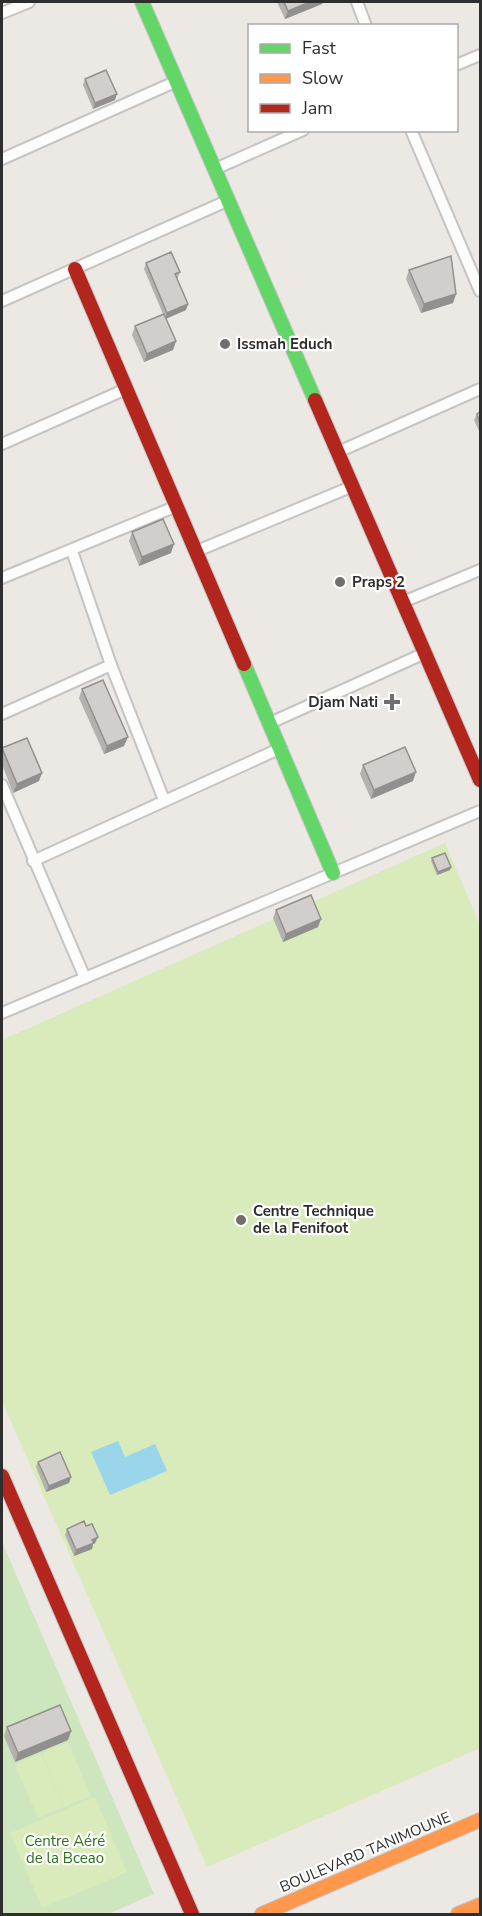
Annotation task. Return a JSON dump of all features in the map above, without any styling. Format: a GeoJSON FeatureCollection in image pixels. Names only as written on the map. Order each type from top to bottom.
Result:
{"type":"FeatureCollection","features":[{"type":"Feature","properties":{"kind":"street"},"geometry":{"type":"LineString","coordinates":[[2,13],[29,2]]}},
{"type":"Feature","properties":{"kind":"street"},"geometry":{"type":"LineString","coordinates":[[142,2],[480,780]]}},
{"type":"Feature","properties":{"kind":"street"},"geometry":{"type":"LineString","coordinates":[[357,2],[365,24]]}},
{"type":"Feature","properties":{"kind":"street"},"geometry":{"type":"LineString","coordinates":[[458,64],[480,55]]}},
{"type":"Feature","properties":{"kind":"street"},"geometry":{"type":"LineString","coordinates":[[2,159],[177,81]]}},
{"type":"Feature","properties":{"kind":"street"},"geometry":{"type":"LineString","coordinates":[[215,169],[298,132]]}},
{"type":"Feature","properties":{"kind":"street"},"geometry":{"type":"LineString","coordinates":[[412,132],[480,291]]}},
{"type":"Feature","properties":{"kind":"street"},"geometry":{"type":"LineString","coordinates":[[2,301],[229,200]]}},
{"type":"Feature","properties":{"kind":"street"},"geometry":{"type":"LineString","coordinates":[[75,269],[333,873]]}},
{"type":"Feature","properties":{"kind":"street"},"geometry":{"type":"LineString","coordinates":[[2,444],[126,389]]}},
{"type":"Feature","properties":{"kind":"street"},"geometry":{"type":"LineString","coordinates":[[338,452],[480,389]]}},
{"type":"Feature","properties":{"kind":"street"},"geometry":{"type":"LineString","coordinates":[[197,551],[353,486]]}},
{"type":"Feature","properties":{"kind":"street"},"geometry":{"type":"LineString","coordinates":[[2,578],[177,506]]}},
{"type":"Feature","properties":{"kind":"street"},"geometry":{"type":"LineString","coordinates":[[72,551],[111,665],[165,800]]}},
{"type":"Feature","properties":{"kind":"street"},"geometry":{"type":"LineString","coordinates":[[404,602],[480,570]]}},
{"type":"Feature","properties":{"kind":"street"},"geometry":{"type":"LineString","coordinates":[[270,723],[425,653]]}},
{"type":"Feature","properties":{"kind":"street"},"geometry":{"type":"LineString","coordinates":[[2,714],[111,665]]}},
{"type":"Feature","properties":{"kind":"street"},"geometry":{"type":"LineString","coordinates":[[33,861],[281,748]]}},
{"type":"Feature","properties":{"kind":"street"},"geometry":{"type":"LineString","coordinates":[[2,785],[85,978]]}},
{"type":"Feature","properties":{"kind":"street"},"geometry":{"type":"LineString","coordinates":[[2,1013],[480,811]]}},
{"type":"Feature","properties":{"kind":"street"},"geometry":{"type":"LineString","coordinates":[[2,1476],[192,1914]]}},
{"type":"Feature","properties":{"kind":"street","name":"BOULEVARD TANIMOUNE"},"geometry":{"type":"LineString","coordinates":[[262,1914],[480,1820]]}},
{"type":"Feature","properties":{"kind":"street"},"geometry":{"type":"LineString","coordinates":[[458,1914],[480,1905]]}},
{"type":"Feature","properties":{"kind":"green space","name":"Centre Technique de la Fenifoot"},"geometry":{"type":"Polygon","coordinates":[[[445,843],[480,925],[480,1748],[207,1867],[2,1401],[2,1040],[445,843]]]}},
{"type":"Feature","properties":{"kind":"green space","name":"Centre Aéré de la Bceao"},"geometry":{"type":"Polygon","coordinates":[[[2,1542],[154,1894],[108,1914],[2,1914],[2,1542]]]}},
{"type":"Feature","properties":{"kind":"green space"},"geometry":{"type":"Polygon","coordinates":[[[68,1742],[91,1796],[64,1807],[42,1753],[68,1742]]]}},
{"type":"Feature","properties":{"kind":"green space"},"geometry":{"type":"Polygon","coordinates":[[[41,1753],[64,1807],[38,1818],[15,1764],[41,1753]]]}},
{"type":"Feature","properties":{"kind":"green space"},"geometry":{"type":"Polygon","coordinates":[[[95,1797],[127,1872],[42,1908],[10,1833],[95,1797]]]}},
{"type":"Feature","properties":{"kind":"water"},"geometry":{"type":"Polygon","coordinates":[[[118,1441],[125,1457],[155,1444],[167,1471],[110,1495],[91,1452],[118,1441]]]}},
{"type":"Feature","properties":{"kind":"building"},"geometry":{"type":"Polygon","coordinates":[[[284,2],[310,2],[288,11],[284,2]]]}},
{"type":"Feature","properties":{"kind":"building"},"geometry":{"type":"Polygon","coordinates":[[[106,70],[117,94],[95,103],[85,79],[106,70]]]}},
{"type":"Feature","properties":{"kind":"building"},"geometry":{"type":"Polygon","coordinates":[[[171,252],[180,272],[175,274],[188,304],[167,313],[146,263],[171,252]]]}},
{"type":"Feature","properties":{"kind":"building"},"geometry":{"type":"Polygon","coordinates":[[[451,256],[456,294],[424,304],[409,270],[451,256]]]}},
{"type":"Feature","properties":{"kind":"building"},"geometry":{"type":"Polygon","coordinates":[[[164,314],[176,341],[147,354],[135,326],[164,314]]]}},
{"type":"Feature","properties":{"kind":"building"},"geometry":{"type":"Polygon","coordinates":[[[163,519],[174,544],[142,557],[132,532],[163,519]]]}},
{"type":"Feature","properties":{"kind":"building"},"geometry":{"type":"Polygon","coordinates":[[[103,680],[128,737],[107,746],[82,689],[103,680]]]}},
{"type":"Feature","properties":{"kind":"building"},"geometry":{"type":"Polygon","coordinates":[[[27,738],[42,773],[17,784],[2,748],[27,738]]]}},
{"type":"Feature","properties":{"kind":"building"},"geometry":{"type":"Polygon","coordinates":[[[405,747],[416,772],[374,790],[363,765],[405,747]]]}},
{"type":"Feature","properties":{"kind":"building"},"geometry":{"type":"Polygon","coordinates":[[[445,853],[451,867],[438,872],[432,858],[445,853]]]}},
{"type":"Feature","properties":{"kind":"building"},"geometry":{"type":"Polygon","coordinates":[[[311,895],[321,919],[286,934],[276,910],[311,895]]]}},
{"type":"Feature","properties":{"kind":"building"},"geometry":{"type":"Polygon","coordinates":[[[60,1452],[71,1477],[49,1486],[38,1462],[60,1452]]]}},
{"type":"Feature","properties":{"kind":"building"},"geometry":{"type":"Polygon","coordinates":[[[84,1521],[86,1526],[92,1524],[98,1537],[92,1540],[94,1543],[76,1550],[67,1529],[84,1521]]]}},
{"type":"Feature","properties":{"kind":"building"},"geometry":{"type":"Polygon","coordinates":[[[60,1705],[71,1731],[18,1753],[7,1727],[60,1705]]]}},
{"type":"Feature","properties":{"kind":"traffic: fast"},"geometry":{"type":"LineString","coordinates":[[142,2],[315,400]]}},
{"type":"Feature","properties":{"kind":"traffic: fast"},"geometry":{"type":"LineString","coordinates":[[244,664],[333,873]]}},
{"type":"Feature","properties":{"kind":"traffic: slow"},"geometry":{"type":"LineString","coordinates":[[262,1914],[480,1820]]}},
{"type":"Feature","properties":{"kind":"traffic: slow"},"geometry":{"type":"LineString","coordinates":[[458,1914],[480,1905]]}},
{"type":"Feature","properties":{"kind":"traffic: jam"},"geometry":{"type":"LineString","coordinates":[[75,269],[244,664]]}},
{"type":"Feature","properties":{"kind":"traffic: jam"},"geometry":{"type":"LineString","coordinates":[[315,400],[480,780]]}},
{"type":"Feature","properties":{"kind":"traffic: jam"},"geometry":{"type":"LineString","coordinates":[[2,1476],[192,1914]]}},
{"type":"Feature","properties":{"kind":"place","name":"Issmah Educh"},"geometry":{"type":"Point","coordinates":[225,344]}},
{"type":"Feature","properties":{"kind":"place","name":"Praps 2"},"geometry":{"type":"Point","coordinates":[340,582]}},
{"type":"Feature","properties":{"kind":"place","name":"Djam Nati"},"geometry":{"type":"Point","coordinates":[392,702]}},
{"type":"Feature","properties":{"kind":"place","name":"Centre Technique de la Fenifoot"},"geometry":{"type":"Point","coordinates":[241,1220]}}]}
